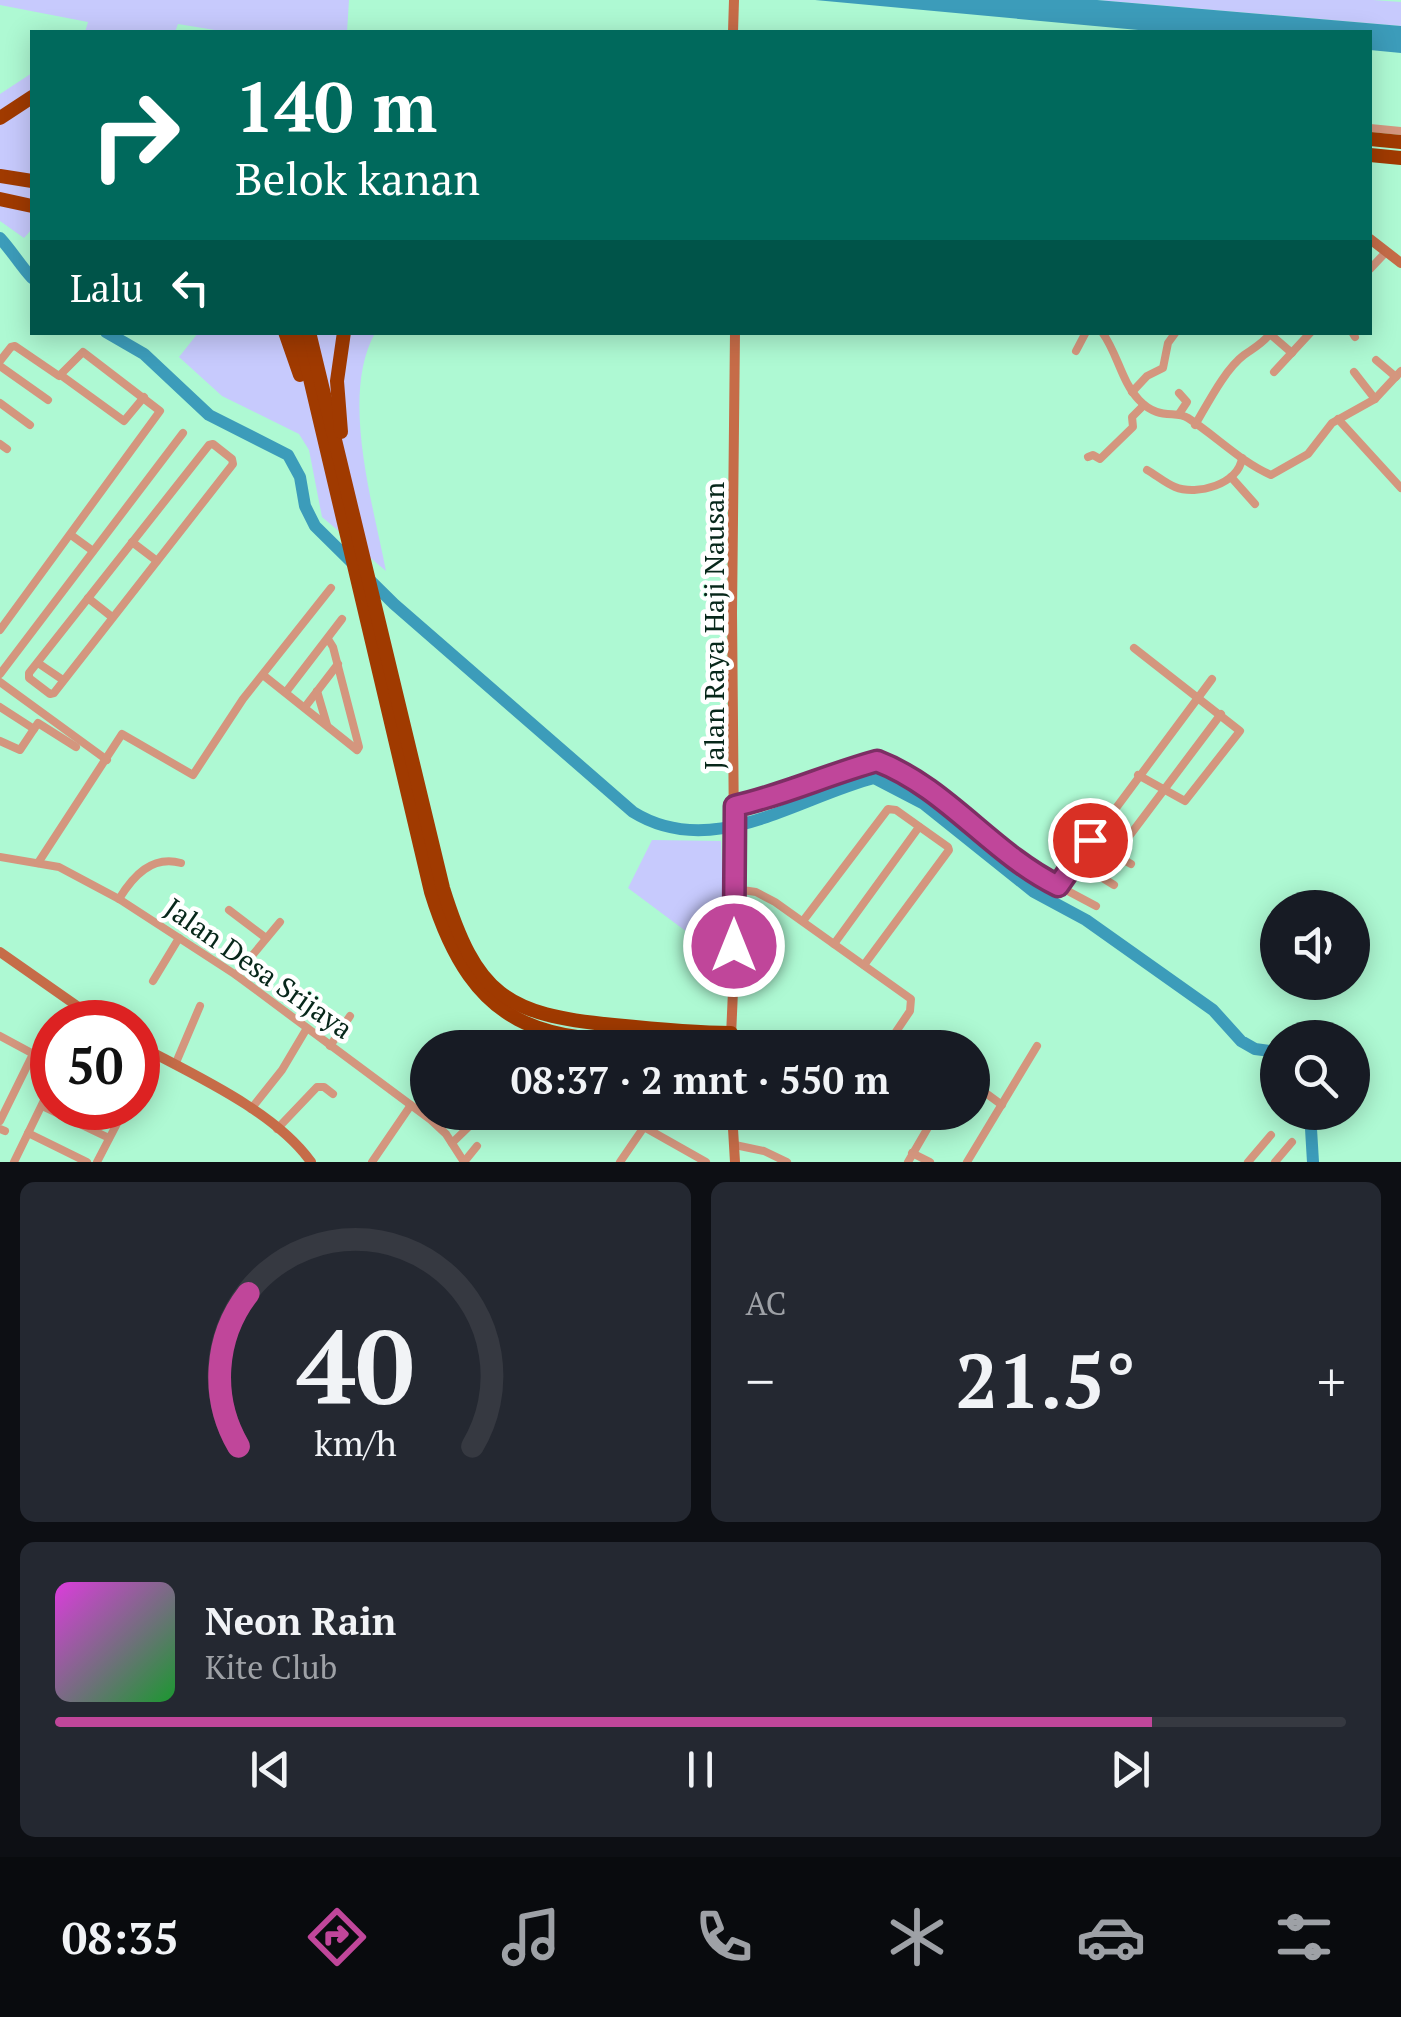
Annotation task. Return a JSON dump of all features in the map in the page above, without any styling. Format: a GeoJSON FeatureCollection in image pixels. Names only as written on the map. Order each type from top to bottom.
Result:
{"type":"FeatureCollection","features":[{"type":"Feature","properties":{"kind":"highway"},"geometry":{"type":"LineString","coordinates":[[0,118],[30,98]]}},
{"type":"Feature","properties":{"kind":"highway"},"geometry":{"type":"LineString","coordinates":[[1372,138],[1401,142]]}},
{"type":"Feature","properties":{"kind":"highway"},"geometry":{"type":"LineString","coordinates":[[1372,155],[1401,158]]}},
{"type":"Feature","properties":{"kind":"highway"},"geometry":{"type":"LineString","coordinates":[[0,176],[30,181]]}},
{"type":"Feature","properties":{"kind":"highway"},"geometry":{"type":"LineString","coordinates":[[0,191],[30,196]]}},
{"type":"Feature","properties":{"kind":"highway"},"geometry":{"type":"LineString","coordinates":[[0,199],[30,206]]}},
{"type":"Feature","properties":{"kind":"highway"},"geometry":{"type":"LineString","coordinates":[[286,335],[328,456]]}},
{"type":"Feature","properties":{"kind":"highway"},"geometry":{"type":"LineString","coordinates":[[299,335],[404,751]]}},
{"type":"Feature","properties":{"kind":"highway"},"geometry":{"type":"LineString","coordinates":[[311,335],[440,919],[460,963],[485,997],[520,1022],[545,1030]]}},
{"type":"Feature","properties":{"kind":"highway"},"geometry":{"type":"LineString","coordinates":[[343,335],[337,397],[352,512]]}},
{"type":"Feature","properties":{"kind":"main road"},"geometry":{"type":"LineString","coordinates":[[733,30],[734,0]]}},
{"type":"Feature","properties":{"kind":"main road"},"geometry":{"type":"LineString","coordinates":[[1372,241],[1401,262]]}},
{"type":"Feature","properties":{"kind":"main road","name":"Jalan Raya Haji Nausan"},"geometry":{"type":"LineString","coordinates":[[727,1030],[735,889],[732,613],[736,335]]}},
{"type":"Feature","properties":{"kind":"main road"},"geometry":{"type":"LineString","coordinates":[[0,952],[69,1000]]}},
{"type":"Feature","properties":{"kind":"main road"},"geometry":{"type":"LineString","coordinates":[[160,1057],[223,1090],[277,1130],[310,1162]]}},
{"type":"Feature","properties":{"kind":"main road"},"geometry":{"type":"LineString","coordinates":[[734,1130],[735,1162]]}},
{"type":"Feature","properties":{"kind":"street"},"geometry":{"type":"LineString","coordinates":[[1372,128],[1400,132]]}},
{"type":"Feature","properties":{"kind":"street"},"geometry":{"type":"LineString","coordinates":[[1372,267],[1386,252]]}},
{"type":"Feature","properties":{"kind":"street"},"geometry":{"type":"LineString","coordinates":[[1076,351],[1084,335]]}},
{"type":"Feature","properties":{"kind":"street"},"geometry":{"type":"LineString","coordinates":[[1104,335],[1132,392],[1144,405],[1166,416],[1179,414],[1267,474],[1276,474],[1308,454],[1338,419],[1374,398],[1399,374],[1376,360]]}},
{"type":"Feature","properties":{"kind":"street"},"geometry":{"type":"LineString","coordinates":[[1132,392],[1147,376],[1163,368],[1168,343],[1174,335]]}},
{"type":"Feature","properties":{"kind":"street"},"geometry":{"type":"LineString","coordinates":[[1195,425],[1214,393],[1244,356],[1269,335]]}},
{"type":"Feature","properties":{"kind":"street"},"geometry":{"type":"LineString","coordinates":[[1271,335],[1292,352]]}},
{"type":"Feature","properties":{"kind":"street"},"geometry":{"type":"LineString","coordinates":[[1274,372],[1308,335]]}},
{"type":"Feature","properties":{"kind":"street"},"geometry":{"type":"LineString","coordinates":[[48,400],[0,364],[11,346],[62,376],[124,421],[144,396]]}},
{"type":"Feature","properties":{"kind":"street"},"geometry":{"type":"LineString","coordinates":[[0,630],[160,414],[160,408],[83,352],[62,376]]}},
{"type":"Feature","properties":{"kind":"street"},"geometry":{"type":"LineString","coordinates":[[1354,372],[1374,398]]}},
{"type":"Feature","properties":{"kind":"street"},"geometry":{"type":"LineString","coordinates":[[1179,393],[1188,402],[1179,414]]}},
{"type":"Feature","properties":{"kind":"street"},"geometry":{"type":"LineString","coordinates":[[0,403],[30,425]]}},
{"type":"Feature","properties":{"kind":"street"},"geometry":{"type":"LineString","coordinates":[[1088,457],[1100,459],[1133,427],[1132,417],[1144,405]]}},
{"type":"Feature","properties":{"kind":"street"},"geometry":{"type":"LineString","coordinates":[[1338,419],[1400,485]]}},
{"type":"Feature","properties":{"kind":"street"},"geometry":{"type":"LineString","coordinates":[[0,674],[183,432]]}},
{"type":"Feature","properties":{"kind":"street"},"geometry":{"type":"LineString","coordinates":[[213,444],[234,462],[52,694],[37,686],[28,676],[132,542],[213,444]]}},
{"type":"Feature","properties":{"kind":"street"},"geometry":{"type":"LineString","coordinates":[[1147,470],[1173,487],[1207,488],[1238,473],[1242,458]]}},
{"type":"Feature","properties":{"kind":"street"},"geometry":{"type":"LineString","coordinates":[[1231,477],[1256,504]]}},
{"type":"Feature","properties":{"kind":"street"},"geometry":{"type":"LineString","coordinates":[[71,535],[93,551]]}},
{"type":"Feature","properties":{"kind":"street"},"geometry":{"type":"LineString","coordinates":[[132,542],[157,561]]}},
{"type":"Feature","properties":{"kind":"street"},"geometry":{"type":"LineString","coordinates":[[38,863],[121,735],[127,734],[193,775],[263,674],[331,588]]}},
{"type":"Feature","properties":{"kind":"street"},"geometry":{"type":"LineString","coordinates":[[88,598],[112,617]]}},
{"type":"Feature","properties":{"kind":"street"},"geometry":{"type":"LineString","coordinates":[[286,692],[342,618]]}},
{"type":"Feature","properties":{"kind":"street"},"geometry":{"type":"LineString","coordinates":[[263,674],[358,749],[328,638]]}},
{"type":"Feature","properties":{"kind":"street"},"geometry":{"type":"LineString","coordinates":[[1134,648],[1240,731],[1186,800],[1162,791],[1138,775]]}},
{"type":"Feature","properties":{"kind":"street"},"geometry":{"type":"LineString","coordinates":[[38,662],[63,680]]}},
{"type":"Feature","properties":{"kind":"street"},"geometry":{"type":"LineString","coordinates":[[304,706],[338,664]]}},
{"type":"Feature","properties":{"kind":"street"},"geometry":{"type":"LineString","coordinates":[[1058,886],[1212,679]]}},
{"type":"Feature","properties":{"kind":"street"},"geometry":{"type":"LineString","coordinates":[[27,700],[37,686]]}},
{"type":"Feature","properties":{"kind":"street"},"geometry":{"type":"LineString","coordinates":[[2,688],[27,700],[107,760]]}},
{"type":"Feature","properties":{"kind":"street"},"geometry":{"type":"LineString","coordinates":[[317,691],[328,726]]}},
{"type":"Feature","properties":{"kind":"street"},"geometry":{"type":"LineString","coordinates":[[0,706],[34,729]]}},
{"type":"Feature","properties":{"kind":"street"},"geometry":{"type":"LineString","coordinates":[[1115,854],[1220,714]]}},
{"type":"Feature","properties":{"kind":"street"},"geometry":{"type":"LineString","coordinates":[[0,741],[20,750],[38,723],[76,747]]}},
{"type":"Feature","properties":{"kind":"street"},"geometry":{"type":"LineString","coordinates":[[735,808],[877,761],[929,788],[1034,873],[1096,906]]}},
{"type":"Feature","properties":{"kind":"street"},"geometry":{"type":"LineString","coordinates":[[802,921],[888,809],[896,810],[949,850],[864,965]]}},
{"type":"Feature","properties":{"kind":"street"},"geometry":{"type":"LineString","coordinates":[[834,944],[919,828]]}},
{"type":"Feature","properties":{"kind":"street"},"geometry":{"type":"LineString","coordinates":[[1090,840],[1131,864]]}},
{"type":"Feature","properties":{"kind":"street","name":"Jalan Desa Srijaya"},"geometry":{"type":"LineString","coordinates":[[0,857],[67,870],[119,899],[236,975],[410,1104]]}},
{"type":"Feature","properties":{"kind":"street"},"geometry":{"type":"LineString","coordinates":[[1074,860],[1114,885]]}},
{"type":"Feature","properties":{"kind":"street"},"geometry":{"type":"LineString","coordinates":[[119,899],[129,883],[149,866],[164,861],[181,864]]}},
{"type":"Feature","properties":{"kind":"street"},"geometry":{"type":"LineString","coordinates":[[735,889],[763,895],[913,1000],[898,1030]]}},
{"type":"Feature","properties":{"kind":"street"},"geometry":{"type":"LineString","coordinates":[[229,910],[266,938]]}},
{"type":"Feature","properties":{"kind":"street"},"geometry":{"type":"LineString","coordinates":[[236,975],[280,922]]}},
{"type":"Feature","properties":{"kind":"street"},"geometry":{"type":"LineString","coordinates":[[153,980],[179,938]]}},
{"type":"Feature","properties":{"kind":"street"},"geometry":{"type":"LineString","coordinates":[[175,1065],[200,1006]]}},
{"type":"Feature","properties":{"kind":"street"},"geometry":{"type":"LineString","coordinates":[[330,1046],[350,1016]]}},
{"type":"Feature","properties":{"kind":"street"},"geometry":{"type":"LineString","coordinates":[[251,1110],[306,1028]]}},
{"type":"Feature","properties":{"kind":"street"},"geometry":{"type":"LineString","coordinates":[[0,1050],[3,1037],[30,1052]]}},
{"type":"Feature","properties":{"kind":"street"},"geometry":{"type":"LineString","coordinates":[[966,1162],[1037,1046]]}},
{"type":"Feature","properties":{"kind":"street"},"geometry":{"type":"LineString","coordinates":[[0,1121],[30,1060]]}},
{"type":"Feature","properties":{"kind":"street"},"geometry":{"type":"LineString","coordinates":[[277,1130],[317,1087],[333,1094]]}},
{"type":"Feature","properties":{"kind":"street"},"geometry":{"type":"LineString","coordinates":[[990,1096],[1002,1104]]}},
{"type":"Feature","properties":{"kind":"street"},"geometry":{"type":"LineString","coordinates":[[374,1161],[410,1106]]}},
{"type":"Feature","properties":{"kind":"street"},"geometry":{"type":"LineString","coordinates":[[620,1162],[644,1127],[706,1162]]}},
{"type":"Feature","properties":{"kind":"street"},"geometry":{"type":"LineString","coordinates":[[14,1162],[30,1130]]}},
{"type":"Feature","properties":{"kind":"street"},"geometry":{"type":"LineString","coordinates":[[92,1130],[109,1138]]}},
{"type":"Feature","properties":{"kind":"street"},"geometry":{"type":"LineString","coordinates":[[98,1162],[113,1130]]}},
{"type":"Feature","properties":{"kind":"street","name":"Jalan Desa Srijaya"},"geometry":{"type":"LineString","coordinates":[[441,1130],[464,1162]]}},
{"type":"Feature","properties":{"kind":"street"},"geometry":{"type":"LineString","coordinates":[[452,1143],[465,1130]]}},
{"type":"Feature","properties":{"kind":"street"},"geometry":{"type":"LineString","coordinates":[[926,1130],[910,1158],[930,1162]]}},
{"type":"Feature","properties":{"kind":"street"},"geometry":{"type":"LineString","coordinates":[[28,1134],[88,1162]]}},
{"type":"Feature","properties":{"kind":"street"},"geometry":{"type":"LineString","coordinates":[[1248,1162],[1271,1135]]}},
{"type":"Feature","properties":{"kind":"street"},"geometry":{"type":"LineString","coordinates":[[1276,1162],[1292,1142]]}},
{"type":"Feature","properties":{"kind":"street"},"geometry":{"type":"LineString","coordinates":[[464,1162],[476,1146]]}},
{"type":"Feature","properties":{"kind":"street"},"geometry":{"type":"LineString","coordinates":[[736,1146],[764,1151],[787,1162]]}},
{"type":"Feature","properties":{"kind":"shaded area"},"geometry":{"type":"Polygon","coordinates":[[[0,0],[349,0],[347,30],[215,30],[178,24],[176,30],[86,30],[88,22],[0,5],[0,0]]]}},
{"type":"Feature","properties":{"kind":"shaded area"},"geometry":{"type":"Polygon","coordinates":[[[815,0],[1097,0],[1401,26],[1401,53],[1372,50],[1372,30],[1138,30],[815,0]]]}},
{"type":"Feature","properties":{"kind":"shaded area"},"geometry":{"type":"Polygon","coordinates":[[[1097,0],[1401,2],[1401,26],[1097,0]]]}},
{"type":"Feature","properties":{"kind":"shaded area"},"geometry":{"type":"Polygon","coordinates":[[[30,74],[30,231],[24,238],[0,221],[0,94],[30,74]]]}},
{"type":"Feature","properties":{"kind":"shaded area"},"geometry":{"type":"Polygon","coordinates":[[[196,335],[374,335],[360,387],[360,418],[362,450],[386,571],[322,517],[309,450],[299,434],[222,396],[179,357],[196,335]]]}},
{"type":"Feature","properties":{"kind":"shaded area"},"geometry":{"type":"Polygon","coordinates":[[[652,840],[721,841],[726,956],[699,941],[628,888],[652,840]]]}},
{"type":"Feature","properties":{"kind":"waterway"},"geometry":{"type":"LineString","coordinates":[[0,238],[30,276]]}},
{"type":"Feature","properties":{"kind":"waterway"},"geometry":{"type":"LineString","coordinates":[[111,335],[144,354],[209,415],[288,455],[300,477],[305,506],[315,526],[394,604],[633,812],[663,825],[693,830],[724,828],[874,778],[924,804],[1034,892],[1086,920],[1213,1010],[1241,1041],[1260,1050]]}},
{"type":"Feature","properties":{"kind":"waterway"},"geometry":{"type":"LineString","coordinates":[[1311,1130],[1313,1162]]}},
{"type":"Feature","properties":{"kind":"route"},"geometry":{"type":"LineString","coordinates":[[734,946],[735,806],[765,800],[852,768],[877,761],[892,766],[929,788],[1034,873],[1058,886],[1090,840]]}}]}
